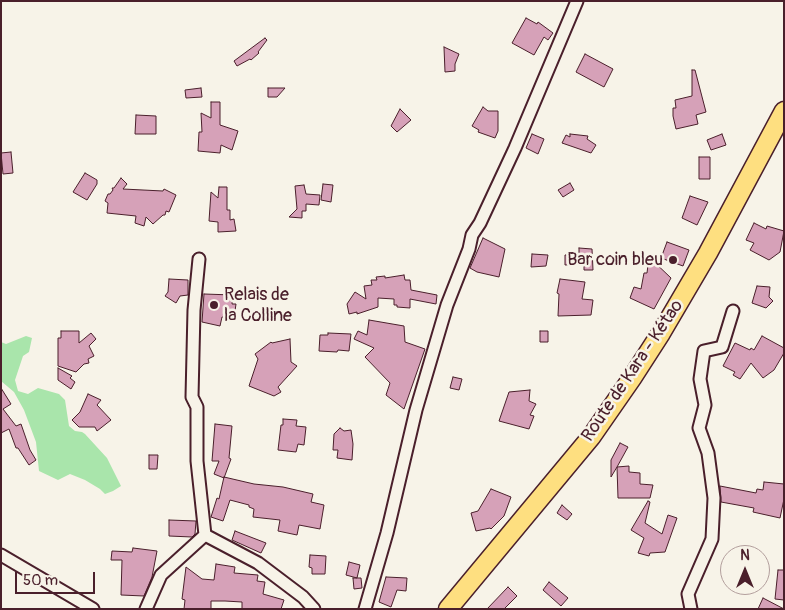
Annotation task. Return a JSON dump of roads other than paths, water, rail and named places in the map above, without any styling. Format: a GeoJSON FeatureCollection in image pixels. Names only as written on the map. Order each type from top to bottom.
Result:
{"type":"FeatureCollection","features":[{"type":"Feature","properties":{"kind":"main road","name":"Route de Kara - Kétao"},"geometry":{"type":"LineString","coordinates":[[448,609],[591,436],[632,378],[708,254],[784,111]]}},
{"type":"Feature","properties":{"kind":"street"},"geometry":{"type":"LineString","coordinates":[[365,609],[387,533],[416,410],[447,306],[469,249],[472,235],[480,223],[515,148],[577,1]]}},
{"type":"Feature","properties":{"kind":"street"},"geometry":{"type":"LineString","coordinates":[[199,259],[194,310],[192,397],[197,407],[198,461],[205,535]]}},
{"type":"Feature","properties":{"kind":"street"},"geometry":{"type":"LineString","coordinates":[[692,609],[688,594],[712,538],[714,498],[708,453],[699,428],[705,405],[700,379],[704,351],[722,347],[733,311]]}},
{"type":"Feature","properties":{"kind":"street"},"geometry":{"type":"LineString","coordinates":[[146,609],[161,575],[205,535]]}},
{"type":"Feature","properties":{"kind":"street"},"geometry":{"type":"LineString","coordinates":[[205,535],[258,563],[303,597],[314,609]]}},
{"type":"Feature","properties":{"kind":"street"},"geometry":{"type":"LineString","coordinates":[[1,555],[93,609]]}},
{"type":"Feature","properties":{"kind":"place","name":"Bar coin bleu"},"geometry":{"type":"Point","coordinates":[673,260]}},
{"type":"Feature","properties":{"kind":"place","name":"Relais de la Colline"},"geometry":{"type":"Point","coordinates":[214,305]}}]}
